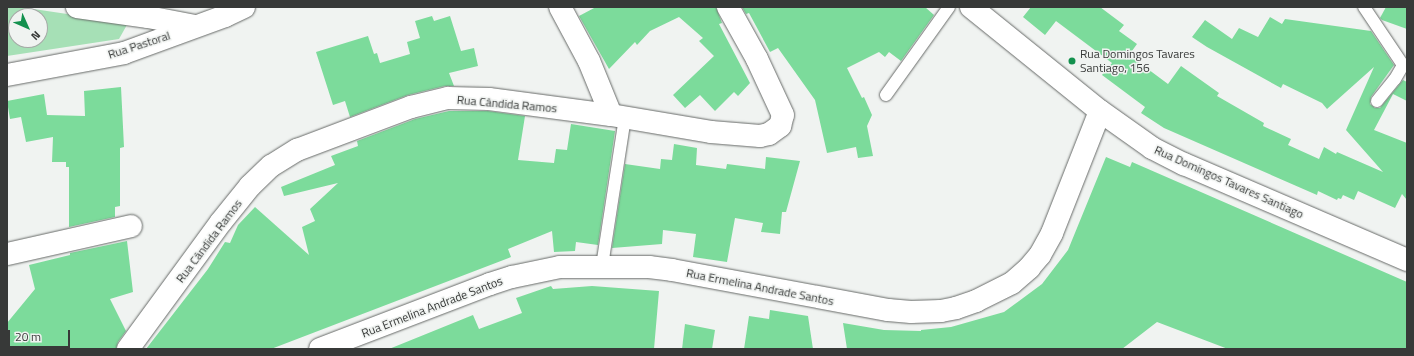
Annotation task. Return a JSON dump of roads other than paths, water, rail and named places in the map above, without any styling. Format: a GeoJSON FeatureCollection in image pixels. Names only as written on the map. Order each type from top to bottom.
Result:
{"type":"FeatureCollection","features":[{"type":"Feature","properties":{"kind":"street"},"geometry":{"type":"LineString","coordinates":[[77,7],[148,17],[195,26]]}},
{"type":"Feature","properties":{"kind":"street","name":"Rua Pastoral"},"geometry":{"type":"LineString","coordinates":[[7,75],[124,53],[225,16],[244,7]]}},
{"type":"Feature","properties":{"kind":"street"},"geometry":{"type":"LineString","coordinates":[[560,7],[618,117]]}},
{"type":"Feature","properties":{"kind":"street","name":"Rua Cândida Ramos"},"geometry":{"type":"LineString","coordinates":[[128,349],[250,186],[270,166],[297,150],[424,103],[448,98],[489,99],[737,135],[770,134],[780,126],[783,115],[781,107],[757,59],[728,7]]}},
{"type":"Feature","properties":{"kind":"street","name":"Rua Domingos Tavares Santiago"},"geometry":{"type":"LineString","coordinates":[[971,7],[1100,111],[1140,141],[1184,164],[1407,260]]}},
{"type":"Feature","properties":{"kind":"street","name":"Rua Ermelina Andrade Santos"},"geometry":{"type":"LineString","coordinates":[[320,349],[512,277],[560,267],[649,267],[888,310],[926,312],[956,308],[976,301],[1012,283],[1029,268],[1040,255],[1052,233],[1100,111]]}},
{"type":"Feature","properties":{"kind":"street"},"geometry":{"type":"LineString","coordinates":[[7,254],[132,226]]}},
{"type":"Feature","properties":{"kind":"lane"},"geometry":{"type":"LineString","coordinates":[[886,95],[949,7]]}},
{"type":"Feature","properties":{"kind":"lane"},"geometry":{"type":"LineString","coordinates":[[1364,7],[1405,65],[1377,101]]}},
{"type":"Feature","properties":{"kind":"lane"},"geometry":{"type":"LineString","coordinates":[[602,266],[618,117]]}},
{"type":"Feature","properties":{"kind":"place","name":"Rua Domingos Tavares Santiago, 156"},"geometry":{"type":"Point","coordinates":[1072,61]}}]}
